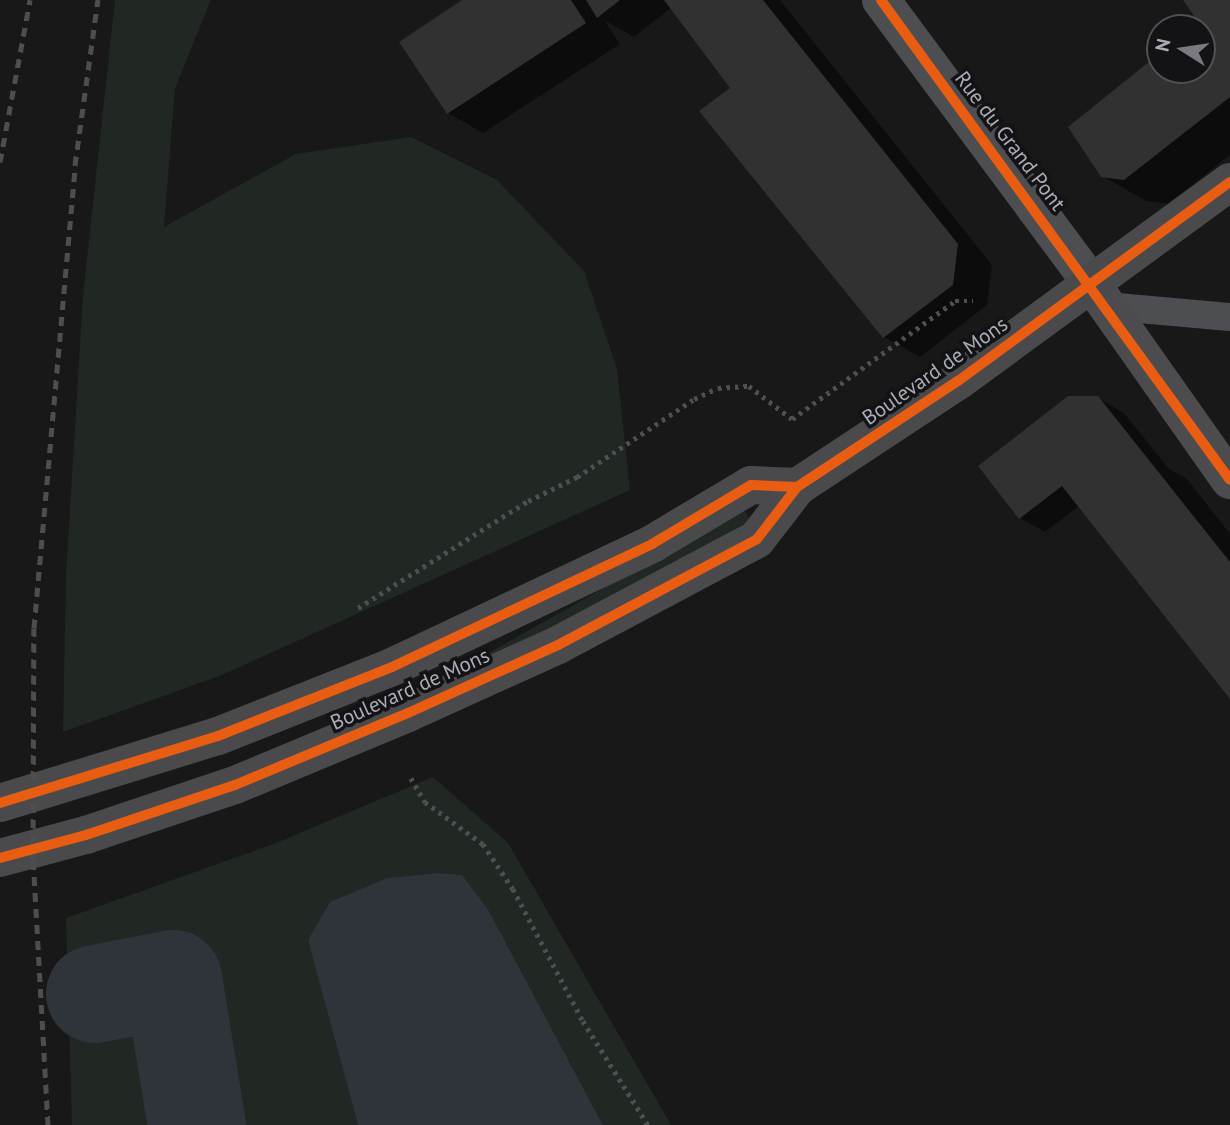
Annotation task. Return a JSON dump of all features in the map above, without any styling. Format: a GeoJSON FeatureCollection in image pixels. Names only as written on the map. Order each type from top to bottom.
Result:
{"type":"FeatureCollection","features":[{"type":"Feature","properties":{"kind":"main road","name":"Boulevard de Mons"},"geometry":{"type":"LineString","coordinates":[[0,858],[86,835],[235,785],[408,713],[558,645],[757,539],[797,487],[958,381],[1099,295],[1230,182]]}},
{"type":"Feature","properties":{"kind":"main road"},"geometry":{"type":"LineString","coordinates":[[1099,295],[1230,480]]}},
{"type":"Feature","properties":{"kind":"main road","name":"Boulevard de Mons"},"geometry":{"type":"LineString","coordinates":[[0,803],[218,736],[392,667],[640,550],[751,485],[797,487]]}},
{"type":"Feature","properties":{"kind":"street","name":"Rue du Grand Pont"},"geometry":{"type":"LineString","coordinates":[[881,0],[1099,295]]}},
{"type":"Feature","properties":{"kind":"lane"},"geometry":{"type":"LineString","coordinates":[[1099,295],[1230,317]]}},
{"type":"Feature","properties":{"kind":"path"},"geometry":{"type":"LineString","coordinates":[[358,608],[528,501],[577,477],[694,399],[718,388],[749,386],[792,419],[955,301],[973,300]]}},
{"type":"Feature","properties":{"kind":"path"},"geometry":{"type":"LineString","coordinates":[[411,778],[425,802],[483,844],[513,888],[583,1021],[648,1125]]}},
{"type":"Feature","properties":{"kind":"shaded area"},"geometry":{"type":"Polygon","coordinates":[[[115,0],[211,0],[175,88],[164,227],[296,154],[411,137],[497,180],[584,271],[617,369],[630,490],[222,675],[63,732],[66,574],[83,296],[115,0]]]}},
{"type":"Feature","properties":{"kind":"shaded area"},"geometry":{"type":"Polygon","coordinates":[[[744,509],[750,521],[615,597],[491,657],[478,659],[744,509]]]}},
{"type":"Feature","properties":{"kind":"shaded area"},"geometry":{"type":"Polygon","coordinates":[[[433,777],[508,843],[671,1125],[603,1125],[489,911],[436,873],[387,878],[308,939],[358,1125],[72,1125],[66,918],[276,843],[433,777]]]}},
{"type":"Feature","properties":{"kind":"shaded area"},"geometry":{"type":"Polygon","coordinates":[[[436,873],[462,875],[489,911],[603,1125],[358,1125],[308,940],[330,902],[387,878],[436,873]]]}},
{"type":"Feature","properties":{"kind":"building"},"geometry":{"type":"Polygon","coordinates":[[[462,0],[571,0],[586,23],[447,114],[399,42],[462,0]]]}},
{"type":"Feature","properties":{"kind":"building"},"geometry":{"type":"Polygon","coordinates":[[[586,0],[620,0],[597,18],[586,0]]]}},
{"type":"Feature","properties":{"kind":"building"},"geometry":{"type":"Polygon","coordinates":[[[664,0],[763,0],[958,244],[953,285],[883,338],[699,111],[730,88],[664,0]]]}},
{"type":"Feature","properties":{"kind":"building"},"geometry":{"type":"Polygon","coordinates":[[[1183,0],[1230,0],[1230,97],[1124,180],[1101,177],[1068,127],[1146,64],[1146,84],[1216,84],[1216,14],[1193,14],[1183,0]]]}},
{"type":"Feature","properties":{"kind":"building"},"geometry":{"type":"Polygon","coordinates":[[[1068,396],[1098,396],[1230,562],[1230,699],[1062,486],[1019,519],[978,466],[1068,396]]]}},
{"type":"Feature","properties":{"kind":"waterway"},"geometry":{"type":"LineString","coordinates":[[95,994],[173,979],[197,1125]]}},
{"type":"Feature","properties":{"kind":"railway"},"geometry":{"type":"LineString","coordinates":[[0,162],[30,0]]}},
{"type":"Feature","properties":{"kind":"railway"},"geometry":{"type":"LineString","coordinates":[[48,1125],[33,860],[34,628],[75,165],[98,0]]}},
{"type":"Feature","properties":{"kind":"cycle path"},"geometry":{"type":"LineString","coordinates":[[881,0],[1230,480]]}},
{"type":"Feature","properties":{"kind":"cycle path"},"geometry":{"type":"LineString","coordinates":[[0,858],[86,835],[235,785],[408,713],[558,645],[757,539],[797,487],[958,381],[1230,182]]}},
{"type":"Feature","properties":{"kind":"cycle path"},"geometry":{"type":"LineString","coordinates":[[0,803],[218,736],[392,667],[652,544],[751,485],[797,487]]}}]}
